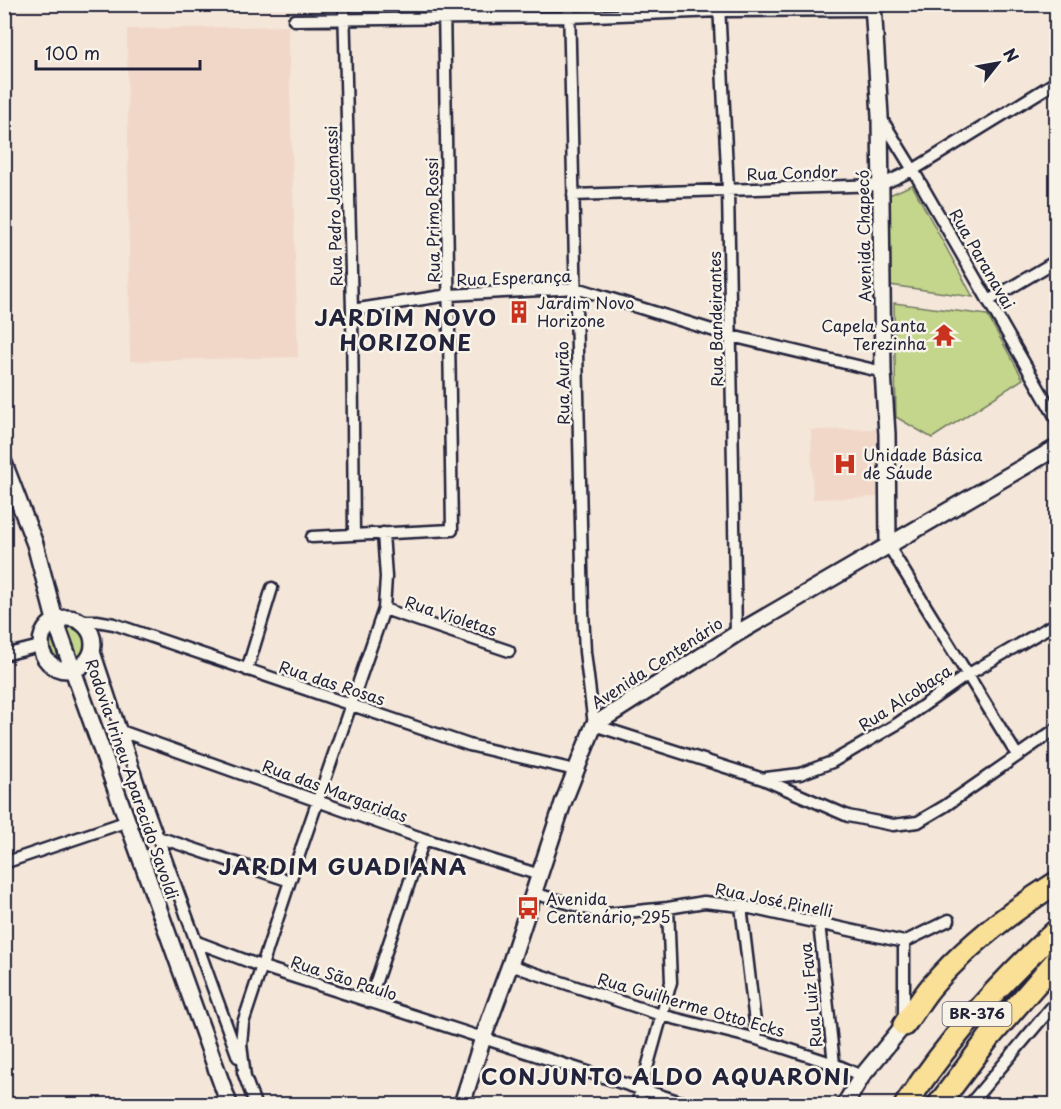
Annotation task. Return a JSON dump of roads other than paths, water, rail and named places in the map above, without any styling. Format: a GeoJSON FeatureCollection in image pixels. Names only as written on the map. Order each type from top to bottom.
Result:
{"type":"FeatureCollection","features":[{"type":"Feature","properties":{"kind":"highway"},"geometry":{"type":"LineString","coordinates":[[904,1025],[931,988],[986,932],[1020,905],[1056,883]]}},
{"type":"Feature","properties":{"kind":"highway","name":"BR-376"},"geometry":{"type":"LineString","coordinates":[[906,1104],[983,1005],[1056,931]]}},
{"type":"Feature","properties":{"kind":"highway","name":"BR-376"},"geometry":{"type":"LineString","coordinates":[[939,1104],[988,1040],[1056,961]]}},
{"type":"Feature","properties":{"kind":"street","name":"Rua Pedro Jacomassi"},"geometry":{"type":"LineString","coordinates":[[344,4],[352,310],[354,535]]}},
{"type":"Feature","properties":{"kind":"street","name":"Rua Primo Rossi"},"geometry":{"type":"LineString","coordinates":[[383,533],[452,530],[444,4]]}},
{"type":"Feature","properties":{"kind":"street","name":"Rua Aurão"},"geometry":{"type":"LineString","coordinates":[[569,4],[583,610],[585,652],[594,725]]}},
{"type":"Feature","properties":{"kind":"street"},"geometry":{"type":"LineString","coordinates":[[294,20],[569,17],[719,8],[876,6]]}},
{"type":"Feature","properties":{"kind":"street","name":"Avenida Chapecó"},"geometry":{"type":"LineString","coordinates":[[876,6],[888,545]]}},
{"type":"Feature","properties":{"kind":"street","name":"Rua Bandeirantes"},"geometry":{"type":"LineString","coordinates":[[719,8],[728,190],[736,633]]}},
{"type":"Feature","properties":{"kind":"street","name":"Rua Condor"},"geometry":{"type":"LineString","coordinates":[[573,195],[881,185],[913,170],[1056,82]]}},
{"type":"Feature","properties":{"kind":"street","name":"Rua Paranavai"},"geometry":{"type":"LineString","coordinates":[[880,116],[1056,418]]}},
{"type":"Feature","properties":{"kind":"street"},"geometry":{"type":"LineString","coordinates":[[988,301],[1056,261]]}},
{"type":"Feature","properties":{"kind":"street","name":"Rua Esperança"},"geometry":{"type":"LineString","coordinates":[[352,310],[449,296],[576,288],[731,336],[883,372]]}},
{"type":"Feature","properties":{"kind":"street","name":"Avenida Centenário"},"geometry":{"type":"LineString","coordinates":[[462,1104],[540,875],[562,803],[594,725],[736,633],[1056,448]]}},
{"type":"Feature","properties":{"kind":"street","name":"Rodovia Irineu Aparecido Savoldi"},"geometry":{"type":"LineString","coordinates":[[4,463],[35,544],[56,620],[229,1104]]}},
{"type":"Feature","properties":{"kind":"street"},"geometry":{"type":"LineString","coordinates":[[245,1077],[241,1044],[243,1023],[384,609],[386,577],[383,533],[312,537]]}},
{"type":"Feature","properties":{"kind":"street"},"geometry":{"type":"LineString","coordinates":[[888,545],[1017,755]]}},
{"type":"Feature","properties":{"kind":"street"},"geometry":{"type":"LineString","coordinates":[[247,670],[272,588]]}},
{"type":"Feature","properties":{"kind":"street","name":"Rua Violetas"},"geometry":{"type":"LineString","coordinates":[[384,609],[509,651]]}},
{"type":"Feature","properties":{"kind":"street"},"geometry":{"type":"LineString","coordinates":[[93,647],[87,662],[74,670],[65,671],[48,663],[40,646],[44,631],[56,620],[64,618],[80,621],[91,632],[93,647],[121,731],[255,1104]]}},
{"type":"Feature","properties":{"kind":"street","name":"Rua das Rosas"},"geometry":{"type":"LineString","coordinates":[[80,621],[114,624],[469,746],[575,770]]}},
{"type":"Feature","properties":{"kind":"street","name":"Rua Alcobaça"},"geometry":{"type":"LineString","coordinates":[[763,778],[800,774],[832,762],[897,724],[967,675],[1056,623]]}},
{"type":"Feature","properties":{"kind":"street"},"geometry":{"type":"LineString","coordinates":[[4,655],[40,646]]}},
{"type":"Feature","properties":{"kind":"street"},"geometry":{"type":"LineString","coordinates":[[594,725],[763,778],[849,816],[893,825],[918,822],[945,806],[1056,729]]}},
{"type":"Feature","properties":{"kind":"street","name":"Rua das Margaridas"},"geometry":{"type":"LineString","coordinates":[[121,731],[424,839],[540,875]]}},
{"type":"Feature","properties":{"kind":"street"},"geometry":{"type":"LineString","coordinates":[[4,862],[128,821]]}},
{"type":"Feature","properties":{"kind":"street"},"geometry":{"type":"LineString","coordinates":[[158,837],[290,880]]}},
{"type":"Feature","properties":{"kind":"street"},"geometry":{"type":"LineString","coordinates":[[369,1002],[424,839]]}},
{"type":"Feature","properties":{"kind":"street","name":"Rua José Pinelli"},"geometry":{"type":"LineString","coordinates":[[533,894],[606,914],[704,902],[741,906],[904,942]]}},
{"type":"Feature","properties":{"kind":"street"},"geometry":{"type":"LineString","coordinates":[[741,906],[757,1039]]}},
{"type":"Feature","properties":{"kind":"street"},"geometry":{"type":"LineString","coordinates":[[637,1104],[671,982],[668,908]]}},
{"type":"Feature","properties":{"kind":"street"},"geometry":{"type":"LineString","coordinates":[[845,1104],[862,1076],[904,1025],[904,942],[949,920]]}},
{"type":"Feature","properties":{"kind":"street","name":"Rua Luiz Fava"},"geometry":{"type":"LineString","coordinates":[[819,923],[834,1064]]}},
{"type":"Feature","properties":{"kind":"street","name":"Rua São Paulo"},"geometry":{"type":"LineString","coordinates":[[197,942],[262,967],[687,1104]]}},
{"type":"Feature","properties":{"kind":"street","name":"Rua Guilherme Otto Ecks"},"geometry":{"type":"LineString","coordinates":[[510,965],[661,1015],[757,1039],[834,1064],[862,1076]]}},
{"type":"Feature","properties":{"kind":"street"},"geometry":{"type":"LineString","coordinates":[[970,1104],[1056,1002]]}},
{"type":"Feature","properties":{"kind":"place","name":"Jardim Novo Horizone"},"geometry":{"type":"Point","coordinates":[519,312]}},
{"type":"Feature","properties":{"kind":"place","name":"Capela Santa Terezinha"},"geometry":{"type":"Point","coordinates":[944,335]}},
{"type":"Feature","properties":{"kind":"place","name":"Unidade Básica de Sáude"},"geometry":{"type":"Point","coordinates":[845,464]}},
{"type":"Feature","properties":{"kind":"place","name":"Avenida Centenário, 295"},"geometry":{"type":"Point","coordinates":[528,908]}},
{"type":"Feature","properties":{"kind":"district","name":"JARDIM NOVO HORIZONE"},"geometry":{"type":"Point","coordinates":[406,330]}},
{"type":"Feature","properties":{"kind":"district","name":"JARDIM GUADIANA"},"geometry":{"type":"Point","coordinates":[343,867]}},
{"type":"Feature","properties":{"kind":"district","name":"CONJUNTO ALDO AQUARONI"},"geometry":{"type":"Point","coordinates":[666,1077]}}]}
